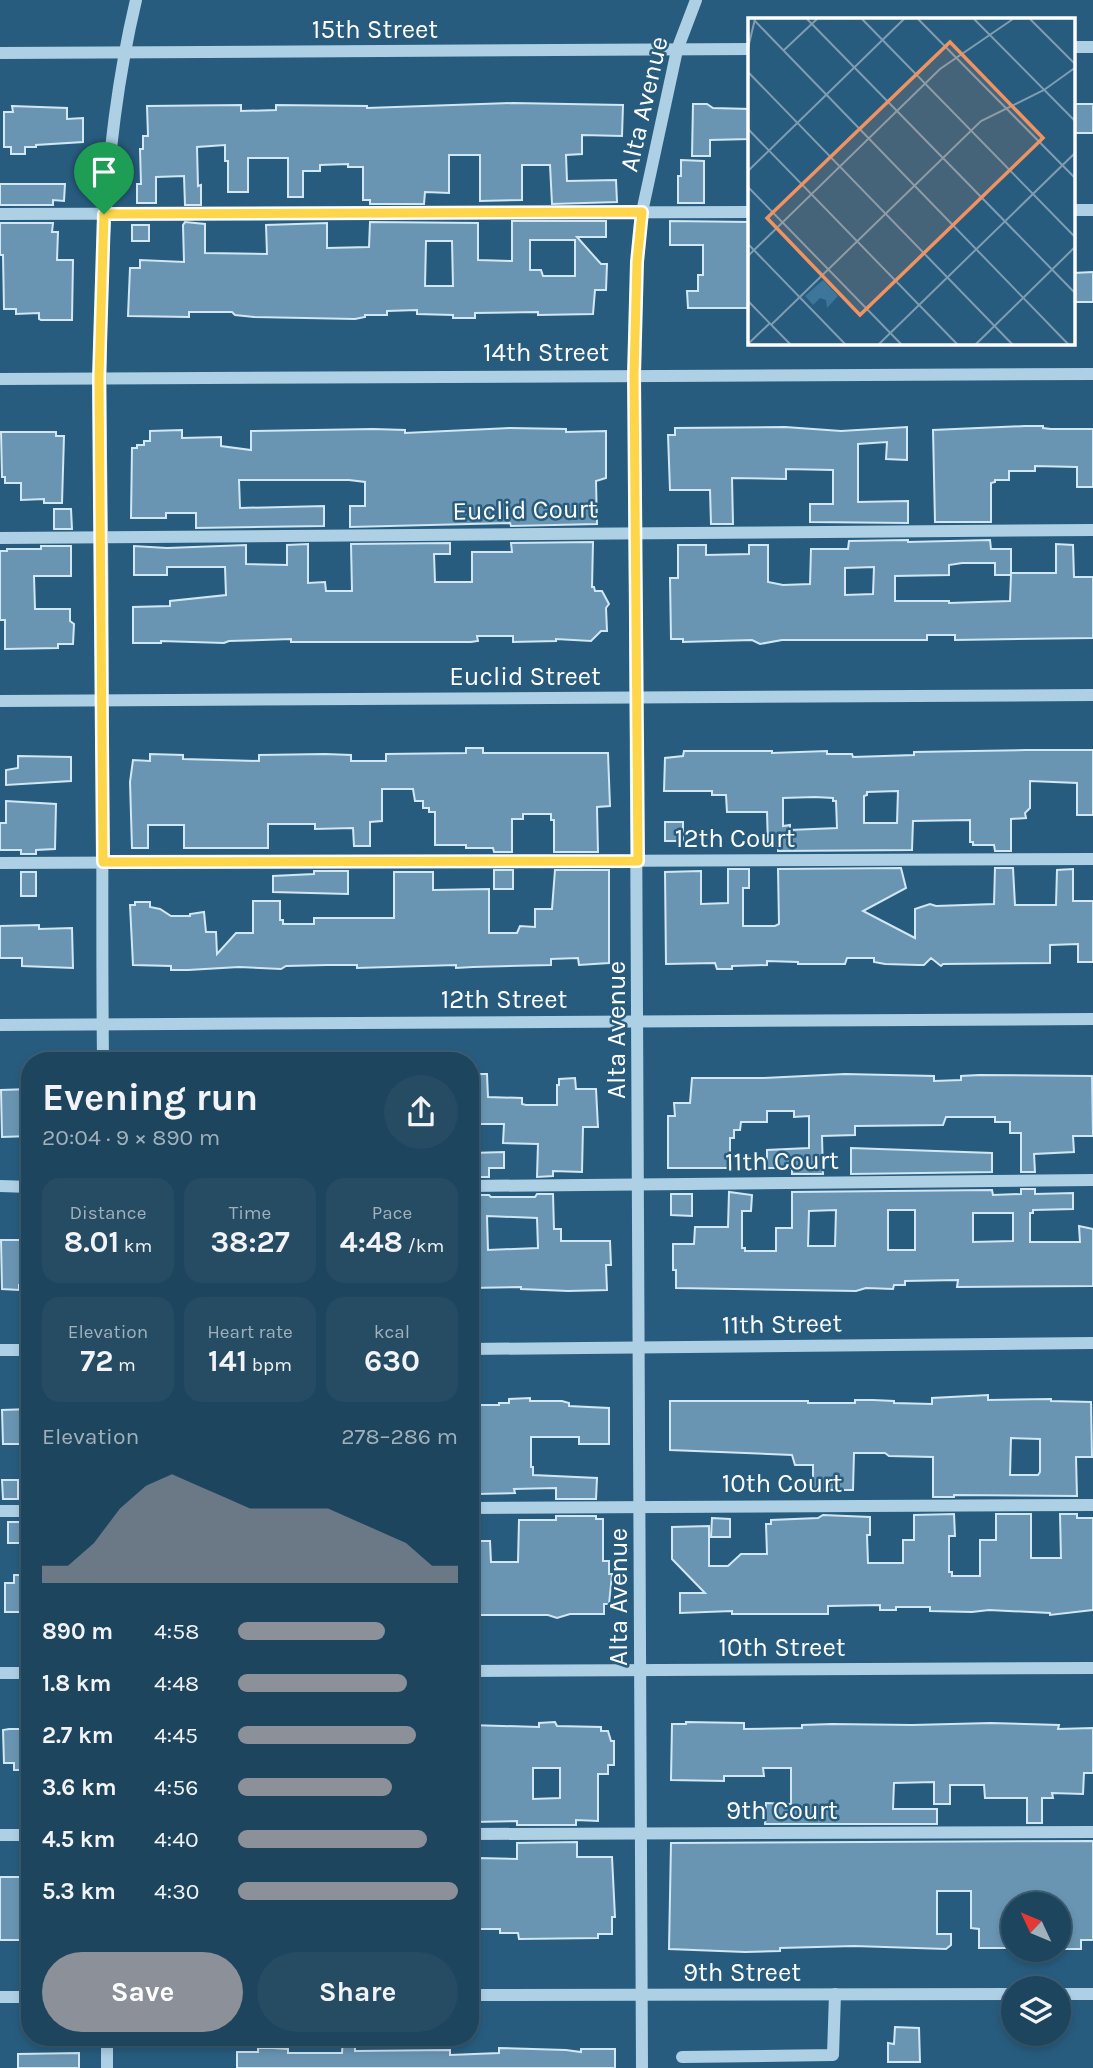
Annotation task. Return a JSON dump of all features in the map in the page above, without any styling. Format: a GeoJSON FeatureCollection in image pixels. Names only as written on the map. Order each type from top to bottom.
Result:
{"type":"FeatureCollection","features":[{"type":"Feature","properties":{"kind":"street"},"geometry":{"type":"LineString","coordinates":[[103,1052],[99,378],[104,214],[124,53],[136,0]]}},
{"type":"Feature","properties":{"kind":"street","name":"Alta Avenue"},"geometry":{"type":"LineString","coordinates":[[642,2068],[640,1185],[634,375],[637,262],[642,212],[677,50],[696,0]]}},
{"type":"Feature","properties":{"kind":"street","name":"15th Street"},"geometry":{"type":"LineString","coordinates":[[0,53],[748,50]]}},
{"type":"Feature","properties":{"kind":"street"},"geometry":{"type":"LineString","coordinates":[[0,214],[748,212]]}},
{"type":"Feature","properties":{"kind":"street","name":"14th Street"},"geometry":{"type":"LineString","coordinates":[[0,379],[1093,374]]}},
{"type":"Feature","properties":{"kind":"street","name":"Euclid Court"},"geometry":{"type":"LineString","coordinates":[[0,538],[1093,530]]}},
{"type":"Feature","properties":{"kind":"street","name":"Euclid Street"},"geometry":{"type":"LineString","coordinates":[[0,701],[1093,695]]}},
{"type":"Feature","properties":{"kind":"street","name":"12th Court"},"geometry":{"type":"LineString","coordinates":[[0,863],[1093,859]]}},
{"type":"Feature","properties":{"kind":"street","name":"12th Street"},"geometry":{"type":"LineString","coordinates":[[0,1025],[1093,1019]]}},
{"type":"Feature","properties":{"kind":"street","name":"11th Court"},"geometry":{"type":"LineString","coordinates":[[479,1186],[1093,1180]]}},
{"type":"Feature","properties":{"kind":"street"},"geometry":{"type":"LineString","coordinates":[[0,1186],[21,1187]]}},
{"type":"Feature","properties":{"kind":"street","name":"11th Street"},"geometry":{"type":"LineString","coordinates":[[479,1349],[1093,1343]]}},
{"type":"Feature","properties":{"kind":"street"},"geometry":{"type":"LineString","coordinates":[[0,1350],[21,1350]]}},
{"type":"Feature","properties":{"kind":"street","name":"10th Court"},"geometry":{"type":"LineString","coordinates":[[479,1508],[1093,1504]]}},
{"type":"Feature","properties":{"kind":"street"},"geometry":{"type":"LineString","coordinates":[[0,1511],[21,1511]]}},
{"type":"Feature","properties":{"kind":"street","name":"10th Street"},"geometry":{"type":"LineString","coordinates":[[479,1671],[1093,1668]]}},
{"type":"Feature","properties":{"kind":"street"},"geometry":{"type":"LineString","coordinates":[[0,1673],[21,1673]]}},
{"type":"Feature","properties":{"kind":"street","name":"9th Court"},"geometry":{"type":"LineString","coordinates":[[479,1834],[1093,1832]]}},
{"type":"Feature","properties":{"kind":"street"},"geometry":{"type":"LineString","coordinates":[[0,1835],[21,1835]]}},
{"type":"Feature","properties":{"kind":"street"},"geometry":{"type":"LineString","coordinates":[[682,2057],[833,2055],[835,1994]]}},
{"type":"Feature","properties":{"kind":"street","name":"9th Street"},"geometry":{"type":"LineString","coordinates":[[479,1995],[1001,1994]]}},
{"type":"Feature","properties":{"kind":"street"},"geometry":{"type":"LineString","coordinates":[[1071,1994],[1093,1994]]}},
{"type":"Feature","properties":{"kind":"street"},"geometry":{"type":"LineString","coordinates":[[0,1997],[21,1997]]}},
{"type":"Feature","properties":{"kind":"street"},"geometry":{"type":"LineString","coordinates":[[107,2046],[107,2068]]}},
{"type":"Feature","properties":{"kind":"building"},"geometry":{"type":"Polygon","coordinates":[[[513,103],[623,105],[622,136],[582,135],[582,154],[566,155],[567,181],[616,180],[617,202],[552,204],[550,165],[522,165],[522,200],[480,201],[480,155],[449,155],[449,193],[425,192],[424,204],[370,204],[370,200],[363,200],[363,167],[348,167],[348,164],[320,165],[320,171],[303,171],[303,197],[288,197],[288,158],[248,158],[248,192],[228,192],[225,145],[197,147],[201,205],[185,205],[184,176],[156,177],[156,203],[137,203],[137,184],[141,184],[140,149],[143,149],[143,136],[148,136],[147,106],[241,105],[241,111],[276,110],[276,105],[367,108],[513,103]]]}},
{"type":"Feature","properties":{"kind":"building"},"geometry":{"type":"Polygon","coordinates":[[[693,104],[707,104],[713,108],[748,109],[748,139],[710,140],[710,156],[692,156],[693,104]]]}},
{"type":"Feature","properties":{"kind":"building"},"geometry":{"type":"Polygon","coordinates":[[[1076,104],[1093,104],[1093,133],[1076,133],[1076,104]]]}},
{"type":"Feature","properties":{"kind":"building"},"geometry":{"type":"Polygon","coordinates":[[[12,106],[67,108],[67,119],[83,118],[83,142],[36,145],[25,147],[25,154],[11,154],[11,147],[4,147],[4,112],[13,112],[12,106]]]}},
{"type":"Feature","properties":{"kind":"building"},"geometry":{"type":"Polygon","coordinates":[[[681,160],[704,161],[704,203],[678,203],[681,160]]]}},
{"type":"Feature","properties":{"kind":"building"},"geometry":{"type":"Polygon","coordinates":[[[0,184],[65,184],[64,201],[53,200],[53,205],[0,205],[0,184]]]}},
{"type":"Feature","properties":{"kind":"building"},"geometry":{"type":"Polygon","coordinates":[[[512,221],[606,221],[606,237],[577,237],[601,264],[607,264],[606,290],[595,290],[593,314],[475,313],[475,318],[453,318],[453,315],[417,314],[417,310],[387,311],[387,315],[365,315],[355,319],[254,317],[235,315],[232,312],[189,312],[189,317],[128,316],[130,268],[140,268],[140,260],[184,262],[185,222],[205,224],[205,253],[267,254],[266,225],[327,223],[327,248],[369,247],[370,222],[478,223],[478,260],[512,261],[512,221]],[[530,240],[530,270],[541,270],[543,276],[575,276],[575,240],[530,240]],[[426,241],[425,286],[453,286],[452,241],[426,241]]]}},
{"type":"Feature","properties":{"kind":"building"},"geometry":{"type":"Polygon","coordinates":[[[670,221],[748,222],[748,308],[688,308],[687,291],[698,291],[698,275],[703,275],[703,245],[670,245],[670,221]]]}},
{"type":"Feature","properties":{"kind":"building"},"geometry":{"type":"Polygon","coordinates":[[[0,223],[53,223],[52,232],[58,232],[57,260],[73,260],[72,320],[41,320],[39,313],[16,314],[16,309],[4,309],[0,223]]]}},
{"type":"Feature","properties":{"kind":"building"},"geometry":{"type":"Polygon","coordinates":[[[132,225],[149,225],[149,241],[132,241],[132,225]]]}},
{"type":"Feature","properties":{"kind":"building"},"geometry":{"type":"Polygon","coordinates":[[[1093,272],[1093,302],[1076,302],[1076,273],[1093,272]]]}},
{"type":"Feature","properties":{"kind":"building"},"geometry":{"type":"Polygon","coordinates":[[[1025,426],[1093,429],[1093,487],[1077,487],[1077,467],[1035,466],[1035,471],[1009,471],[1009,480],[995,480],[991,483],[991,522],[935,522],[933,430],[1025,426]]]}},
{"type":"Feature","properties":{"kind":"building"},"geometry":{"type":"Polygon","coordinates":[[[785,427],[841,431],[907,427],[907,460],[886,459],[887,442],[858,444],[858,502],[908,501],[908,523],[810,522],[810,504],[833,504],[833,470],[786,469],[786,479],[732,478],[733,524],[711,524],[710,490],[670,490],[668,435],[675,435],[675,428],[785,427]]]}},
{"type":"Feature","properties":{"kind":"building"},"geometry":{"type":"Polygon","coordinates":[[[510,428],[566,429],[566,432],[606,431],[606,478],[596,481],[597,524],[350,527],[350,506],[365,506],[365,482],[349,480],[239,480],[240,508],[324,506],[324,526],[196,528],[196,513],[166,513],[166,518],[131,518],[132,448],[144,445],[144,441],[150,441],[150,431],[182,430],[182,438],[221,437],[221,446],[251,450],[251,431],[373,429],[405,430],[405,433],[510,428]]]}},
{"type":"Feature","properties":{"kind":"building"},"geometry":{"type":"Polygon","coordinates":[[[1,432],[56,432],[56,436],[64,436],[62,503],[44,503],[44,499],[21,500],[21,483],[5,483],[5,477],[2,477],[1,432]]]}},
{"type":"Feature","properties":{"kind":"building"},"geometry":{"type":"Polygon","coordinates":[[[54,509],[71,509],[72,529],[54,529],[54,509]]]}},
{"type":"Feature","properties":{"kind":"building"},"geometry":{"type":"Polygon","coordinates":[[[990,540],[991,549],[1011,549],[1011,573],[1056,573],[1056,544],[1073,545],[1074,577],[1093,577],[1093,638],[955,640],[955,635],[927,635],[927,640],[782,640],[760,644],[752,640],[683,642],[683,639],[671,639],[670,578],[678,578],[678,545],[706,545],[706,555],[749,554],[749,545],[768,545],[768,582],[783,585],[810,584],[811,549],[848,549],[849,541],[990,540]],[[995,563],[949,565],[949,575],[895,576],[895,601],[1010,601],[1011,575],[995,575],[995,563]],[[874,567],[845,568],[845,595],[873,594],[874,567]]]}},
{"type":"Feature","properties":{"kind":"building"},"geometry":{"type":"Polygon","coordinates":[[[593,542],[592,587],[595,591],[602,591],[609,604],[606,608],[607,631],[601,631],[591,641],[556,639],[513,642],[513,636],[477,636],[478,641],[471,642],[291,642],[291,639],[224,643],[133,643],[133,607],[170,606],[170,601],[226,595],[225,567],[167,567],[167,575],[134,575],[134,546],[167,548],[246,545],[246,564],[287,565],[287,545],[308,544],[308,583],[325,582],[326,591],[352,591],[351,544],[450,543],[450,554],[434,554],[435,582],[472,582],[472,552],[512,552],[511,543],[593,542]]]}},
{"type":"Feature","properties":{"kind":"building"},"geometry":{"type":"Polygon","coordinates":[[[41,546],[71,546],[71,576],[34,576],[35,609],[70,609],[70,621],[74,624],[73,644],[58,644],[58,648],[5,649],[5,620],[0,620],[0,551],[41,549],[41,546]]]}},
{"type":"Feature","properties":{"kind":"building"},"geometry":{"type":"Polygon","coordinates":[[[466,748],[483,748],[483,753],[608,753],[610,806],[597,807],[598,852],[554,852],[554,820],[551,820],[551,814],[523,814],[523,819],[512,819],[512,852],[494,852],[493,848],[466,848],[466,845],[435,845],[435,812],[423,808],[423,801],[415,801],[413,789],[382,789],[382,821],[370,822],[370,846],[354,846],[353,828],[315,829],[315,824],[268,824],[268,848],[184,848],[184,825],[148,825],[148,848],[132,848],[130,782],[133,760],[150,761],[150,754],[183,755],[183,759],[259,761],[259,755],[325,754],[351,755],[351,761],[386,761],[386,754],[466,753],[466,748]]]}},
{"type":"Feature","properties":{"kind":"building"},"geometry":{"type":"Polygon","coordinates":[[[1093,750],[1093,815],[1077,815],[1077,783],[1030,781],[1030,808],[1025,813],[1026,818],[1011,819],[1011,851],[995,851],[994,845],[973,845],[973,842],[970,842],[970,820],[913,821],[912,850],[778,851],[778,846],[768,846],[767,812],[727,812],[726,795],[712,795],[712,791],[664,791],[665,758],[683,756],[684,751],[827,751],[827,754],[852,754],[853,757],[914,755],[914,752],[1093,750]],[[898,791],[867,792],[864,796],[864,823],[897,823],[898,791]],[[783,798],[783,826],[790,825],[790,830],[837,828],[836,801],[833,801],[833,798],[783,798]]]}},
{"type":"Feature","properties":{"kind":"building"},"geometry":{"type":"Polygon","coordinates":[[[18,756],[71,757],[71,781],[6,785],[6,770],[18,768],[18,756]]]}},
{"type":"Feature","properties":{"kind":"building"},"geometry":{"type":"Polygon","coordinates":[[[6,801],[56,804],[55,849],[36,850],[36,854],[21,854],[21,850],[0,850],[0,823],[6,823],[6,801]]]}},
{"type":"Feature","properties":{"kind":"building"},"geometry":{"type":"Polygon","coordinates":[[[665,822],[683,822],[683,841],[665,841],[665,822]]]}},
{"type":"Feature","properties":{"kind":"building"},"geometry":{"type":"Polygon","coordinates":[[[901,868],[906,888],[863,911],[915,938],[915,909],[930,904],[994,904],[995,868],[1013,868],[1015,905],[1056,905],[1057,870],[1073,869],[1073,901],[1093,901],[1093,962],[1078,962],[1078,944],[1050,945],[1050,963],[941,966],[931,958],[924,965],[919,965],[885,964],[874,962],[874,958],[847,958],[845,964],[767,961],[767,965],[732,966],[732,969],[717,969],[715,963],[666,964],[665,872],[701,871],[701,904],[728,903],[728,869],[749,869],[749,888],[743,888],[743,926],[775,926],[779,924],[778,869],[901,868]]]}},
{"type":"Feature","properties":{"kind":"building"},"geometry":{"type":"Polygon","coordinates":[[[494,870],[513,870],[513,889],[494,889],[494,870]]]}},
{"type":"Feature","properties":{"kind":"building"},"geometry":{"type":"Polygon","coordinates":[[[555,870],[609,870],[609,963],[579,965],[578,958],[551,959],[551,965],[456,968],[456,965],[357,968],[357,965],[327,965],[286,966],[281,969],[239,967],[188,970],[171,970],[171,966],[133,965],[130,905],[135,905],[135,902],[150,902],[150,907],[160,909],[171,916],[190,916],[204,912],[206,932],[216,932],[217,954],[236,933],[253,933],[253,901],[280,901],[280,920],[283,920],[283,924],[314,924],[314,918],[394,918],[394,872],[433,872],[433,890],[489,889],[489,933],[517,933],[520,926],[535,927],[535,909],[552,909],[555,870]]]}},
{"type":"Feature","properties":{"kind":"building"},"geometry":{"type":"Polygon","coordinates":[[[314,871],[348,871],[348,894],[273,892],[273,876],[314,874],[314,871]]]}},
{"type":"Feature","properties":{"kind":"building"},"geometry":{"type":"Polygon","coordinates":[[[21,872],[36,872],[36,896],[21,896],[21,872]]]}},
{"type":"Feature","properties":{"kind":"building"},"geometry":{"type":"Polygon","coordinates":[[[39,925],[39,929],[72,928],[73,968],[22,966],[22,958],[0,958],[0,926],[39,925]]]}},
{"type":"Feature","properties":{"kind":"building"},"geometry":{"type":"Polygon","coordinates":[[[479,1074],[487,1074],[488,1097],[522,1098],[522,1104],[526,1105],[557,1105],[559,1079],[575,1078],[576,1089],[596,1089],[598,1127],[583,1127],[582,1172],[553,1171],[553,1176],[537,1177],[538,1144],[503,1143],[504,1124],[479,1124],[479,1074]]]}},
{"type":"Feature","properties":{"kind":"building"},"geometry":{"type":"Polygon","coordinates":[[[845,1074],[934,1076],[934,1081],[961,1080],[961,1076],[979,1075],[1092,1076],[1093,1136],[1073,1136],[1074,1152],[1034,1154],[1035,1172],[1021,1172],[1021,1133],[1010,1133],[1010,1122],[995,1122],[995,1117],[946,1117],[943,1125],[855,1126],[855,1135],[822,1136],[823,1174],[792,1174],[792,1168],[767,1168],[767,1150],[809,1148],[809,1116],[794,1117],[794,1111],[767,1111],[767,1122],[741,1122],[740,1130],[734,1130],[734,1138],[730,1138],[730,1168],[668,1168],[668,1116],[675,1116],[674,1103],[690,1103],[692,1078],[845,1074]]]}},
{"type":"Feature","properties":{"kind":"building"},"geometry":{"type":"Polygon","coordinates":[[[21,1089],[21,1136],[2,1137],[1,1090],[21,1089]]]}},
{"type":"Feature","properties":{"kind":"building"},"geometry":{"type":"Polygon","coordinates":[[[851,1148],[992,1153],[992,1172],[851,1174],[851,1148]]]}},
{"type":"Feature","properties":{"kind":"building"},"geometry":{"type":"Polygon","coordinates":[[[504,1152],[504,1168],[489,1168],[489,1177],[479,1177],[479,1153],[504,1152]]]}},
{"type":"Feature","properties":{"kind":"building"},"geometry":{"type":"Polygon","coordinates":[[[1021,1189],[1035,1189],[1035,1194],[1073,1193],[1073,1209],[1033,1210],[1033,1213],[1030,1213],[1030,1242],[1080,1242],[1079,1226],[1093,1229],[1093,1286],[957,1287],[958,1280],[905,1281],[905,1285],[894,1285],[893,1289],[866,1288],[856,1291],[676,1288],[673,1244],[694,1244],[695,1227],[728,1227],[729,1192],[752,1195],[751,1211],[742,1211],[742,1248],[745,1248],[745,1251],[776,1251],[776,1228],[792,1228],[792,1192],[992,1190],[993,1195],[1021,1194],[1021,1189]],[[836,1210],[809,1211],[808,1246],[835,1246],[836,1210]],[[888,1210],[888,1250],[915,1250],[915,1210],[888,1210]],[[973,1213],[973,1242],[1013,1241],[1013,1213],[973,1213]]]}},
{"type":"Feature","properties":{"kind":"building"},"geometry":{"type":"Polygon","coordinates":[[[537,1194],[553,1194],[554,1229],[561,1229],[561,1241],[610,1241],[611,1265],[606,1265],[607,1290],[479,1288],[479,1195],[535,1197],[537,1194]],[[487,1216],[488,1250],[538,1248],[537,1218],[487,1216]]]}},
{"type":"Feature","properties":{"kind":"building"},"geometry":{"type":"Polygon","coordinates":[[[671,1194],[692,1194],[692,1216],[671,1215],[671,1194]]]}},
{"type":"Feature","properties":{"kind":"building"},"geometry":{"type":"Polygon","coordinates":[[[1,1240],[21,1240],[21,1285],[19,1290],[2,1289],[1,1240]]]}},
{"type":"Feature","properties":{"kind":"building"},"geometry":{"type":"Polygon","coordinates":[[[988,1395],[988,1400],[1051,1399],[1091,1402],[1092,1457],[1076,1457],[1077,1496],[933,1497],[933,1457],[889,1456],[885,1453],[854,1453],[853,1490],[813,1490],[813,1465],[795,1465],[792,1455],[670,1450],[670,1401],[855,1403],[855,1400],[873,1400],[932,1404],[932,1398],[988,1395]],[[1011,1438],[1010,1475],[1038,1475],[1040,1439],[1011,1438]]]}},
{"type":"Feature","properties":{"kind":"building"},"geometry":{"type":"Polygon","coordinates":[[[530,1398],[530,1401],[562,1401],[569,1403],[569,1406],[609,1408],[609,1444],[579,1444],[579,1437],[531,1437],[533,1475],[597,1478],[596,1499],[556,1499],[556,1488],[514,1489],[515,1493],[479,1494],[479,1405],[509,1403],[509,1399],[530,1398]]]}},
{"type":"Feature","properties":{"kind":"building"},"geometry":{"type":"Polygon","coordinates":[[[21,1409],[21,1444],[3,1444],[2,1410],[21,1409]]]}},
{"type":"Feature","properties":{"kind":"building"},"geometry":{"type":"Polygon","coordinates":[[[2,1480],[18,1480],[18,1499],[3,1499],[2,1480]]]}},
{"type":"Feature","properties":{"kind":"building"},"geometry":{"type":"Polygon","coordinates":[[[954,1514],[955,1536],[949,1536],[949,1572],[952,1572],[952,1576],[980,1576],[980,1540],[996,1540],[996,1514],[1031,1514],[1031,1558],[1061,1558],[1060,1514],[1093,1518],[1093,1610],[1050,1615],[989,1610],[930,1611],[930,1607],[880,1610],[880,1605],[828,1606],[828,1614],[732,1614],[732,1611],[680,1613],[680,1593],[705,1593],[672,1559],[672,1527],[709,1526],[709,1566],[728,1566],[741,1554],[767,1554],[766,1524],[771,1524],[771,1520],[818,1518],[823,1515],[870,1517],[870,1535],[867,1535],[868,1563],[903,1563],[903,1540],[914,1540],[914,1515],[954,1514]]]}},
{"type":"Feature","properties":{"kind":"building"},"geometry":{"type":"Polygon","coordinates":[[[556,1516],[596,1516],[596,1519],[603,1519],[603,1561],[609,1561],[609,1574],[612,1574],[609,1604],[604,1604],[604,1614],[570,1614],[557,1618],[548,1615],[479,1615],[479,1541],[490,1541],[491,1562],[518,1562],[519,1520],[556,1520],[556,1516]]]}},
{"type":"Feature","properties":{"kind":"building"},"geometry":{"type":"Polygon","coordinates":[[[712,1518],[730,1519],[730,1537],[711,1537],[712,1518]]]}},
{"type":"Feature","properties":{"kind":"building"},"geometry":{"type":"Polygon","coordinates":[[[8,1522],[21,1522],[21,1543],[8,1543],[8,1522]]]}},
{"type":"Feature","properties":{"kind":"building"},"geometry":{"type":"Polygon","coordinates":[[[14,1575],[21,1575],[21,1612],[5,1612],[5,1583],[14,1583],[14,1575]]]}},
{"type":"Feature","properties":{"kind":"building"},"geometry":{"type":"Polygon","coordinates":[[[555,1722],[557,1726],[601,1727],[601,1731],[608,1731],[611,1741],[614,1741],[614,1765],[608,1765],[608,1774],[598,1774],[598,1821],[576,1820],[576,1825],[517,1825],[517,1821],[479,1822],[479,1725],[539,1727],[539,1723],[555,1722]],[[533,1768],[533,1799],[560,1798],[560,1768],[533,1768]]]}},
{"type":"Feature","properties":{"kind":"building"},"geometry":{"type":"Polygon","coordinates":[[[744,1723],[744,1729],[802,1728],[802,1725],[832,1724],[991,1723],[1059,1725],[1058,1729],[1093,1728],[1093,1773],[1084,1773],[1083,1794],[1052,1793],[1053,1798],[1042,1798],[1042,1823],[1027,1823],[1027,1798],[985,1798],[984,1785],[950,1785],[950,1804],[934,1804],[934,1782],[894,1783],[893,1809],[937,1809],[937,1824],[765,1824],[766,1803],[791,1804],[791,1768],[763,1768],[764,1776],[724,1776],[724,1781],[671,1780],[672,1724],[744,1723]]]}},
{"type":"Feature","properties":{"kind":"building"},"geometry":{"type":"Polygon","coordinates":[[[21,1729],[21,1770],[14,1770],[14,1763],[4,1763],[3,1730],[21,1729]]]}},
{"type":"Feature","properties":{"kind":"building"},"geometry":{"type":"Polygon","coordinates":[[[1093,1841],[1093,1940],[1081,1940],[1081,1949],[1071,1949],[1071,1892],[1001,1892],[1001,1948],[979,1948],[979,1929],[971,1928],[971,1891],[937,1891],[937,1934],[951,1934],[951,1945],[946,1949],[854,1946],[745,1952],[669,1949],[671,1843],[1093,1841]]]}},
{"type":"Feature","properties":{"kind":"building"},"geometry":{"type":"Polygon","coordinates":[[[577,1842],[577,1857],[612,1857],[615,1917],[612,1917],[612,1934],[598,1934],[598,1938],[519,1939],[518,1933],[500,1933],[500,1929],[479,1929],[479,1858],[517,1859],[517,1843],[577,1842]]]}},
{"type":"Feature","properties":{"kind":"building"},"geometry":{"type":"Polygon","coordinates":[[[0,1877],[21,1877],[21,1940],[0,1940],[0,1877]]]}},
{"type":"Feature","properties":{"kind":"building"},"geometry":{"type":"Polygon","coordinates":[[[895,2027],[919,2028],[920,2062],[888,2062],[888,2043],[894,2044],[895,2027]]]}},
{"type":"Feature","properties":{"kind":"building"},"geometry":{"type":"Polygon","coordinates":[[[342,2046],[355,2046],[355,2051],[450,2050],[450,2055],[499,2053],[499,2048],[581,2052],[581,2049],[615,2049],[615,2068],[237,2068],[237,2052],[258,2052],[258,2048],[288,2049],[288,2053],[342,2053],[342,2046]]]}},
{"type":"Feature","properties":{"kind":"building"},"geometry":{"type":"Polygon","coordinates":[[[79,2053],[79,2068],[18,2068],[18,2054],[79,2053]]]}},
{"type":"Feature","properties":{"kind":"route"},"geometry":{"type":"LineString","coordinates":[[642,212],[637,262],[634,375],[638,861],[103,862],[99,378],[104,214],[642,212]]}}]}
